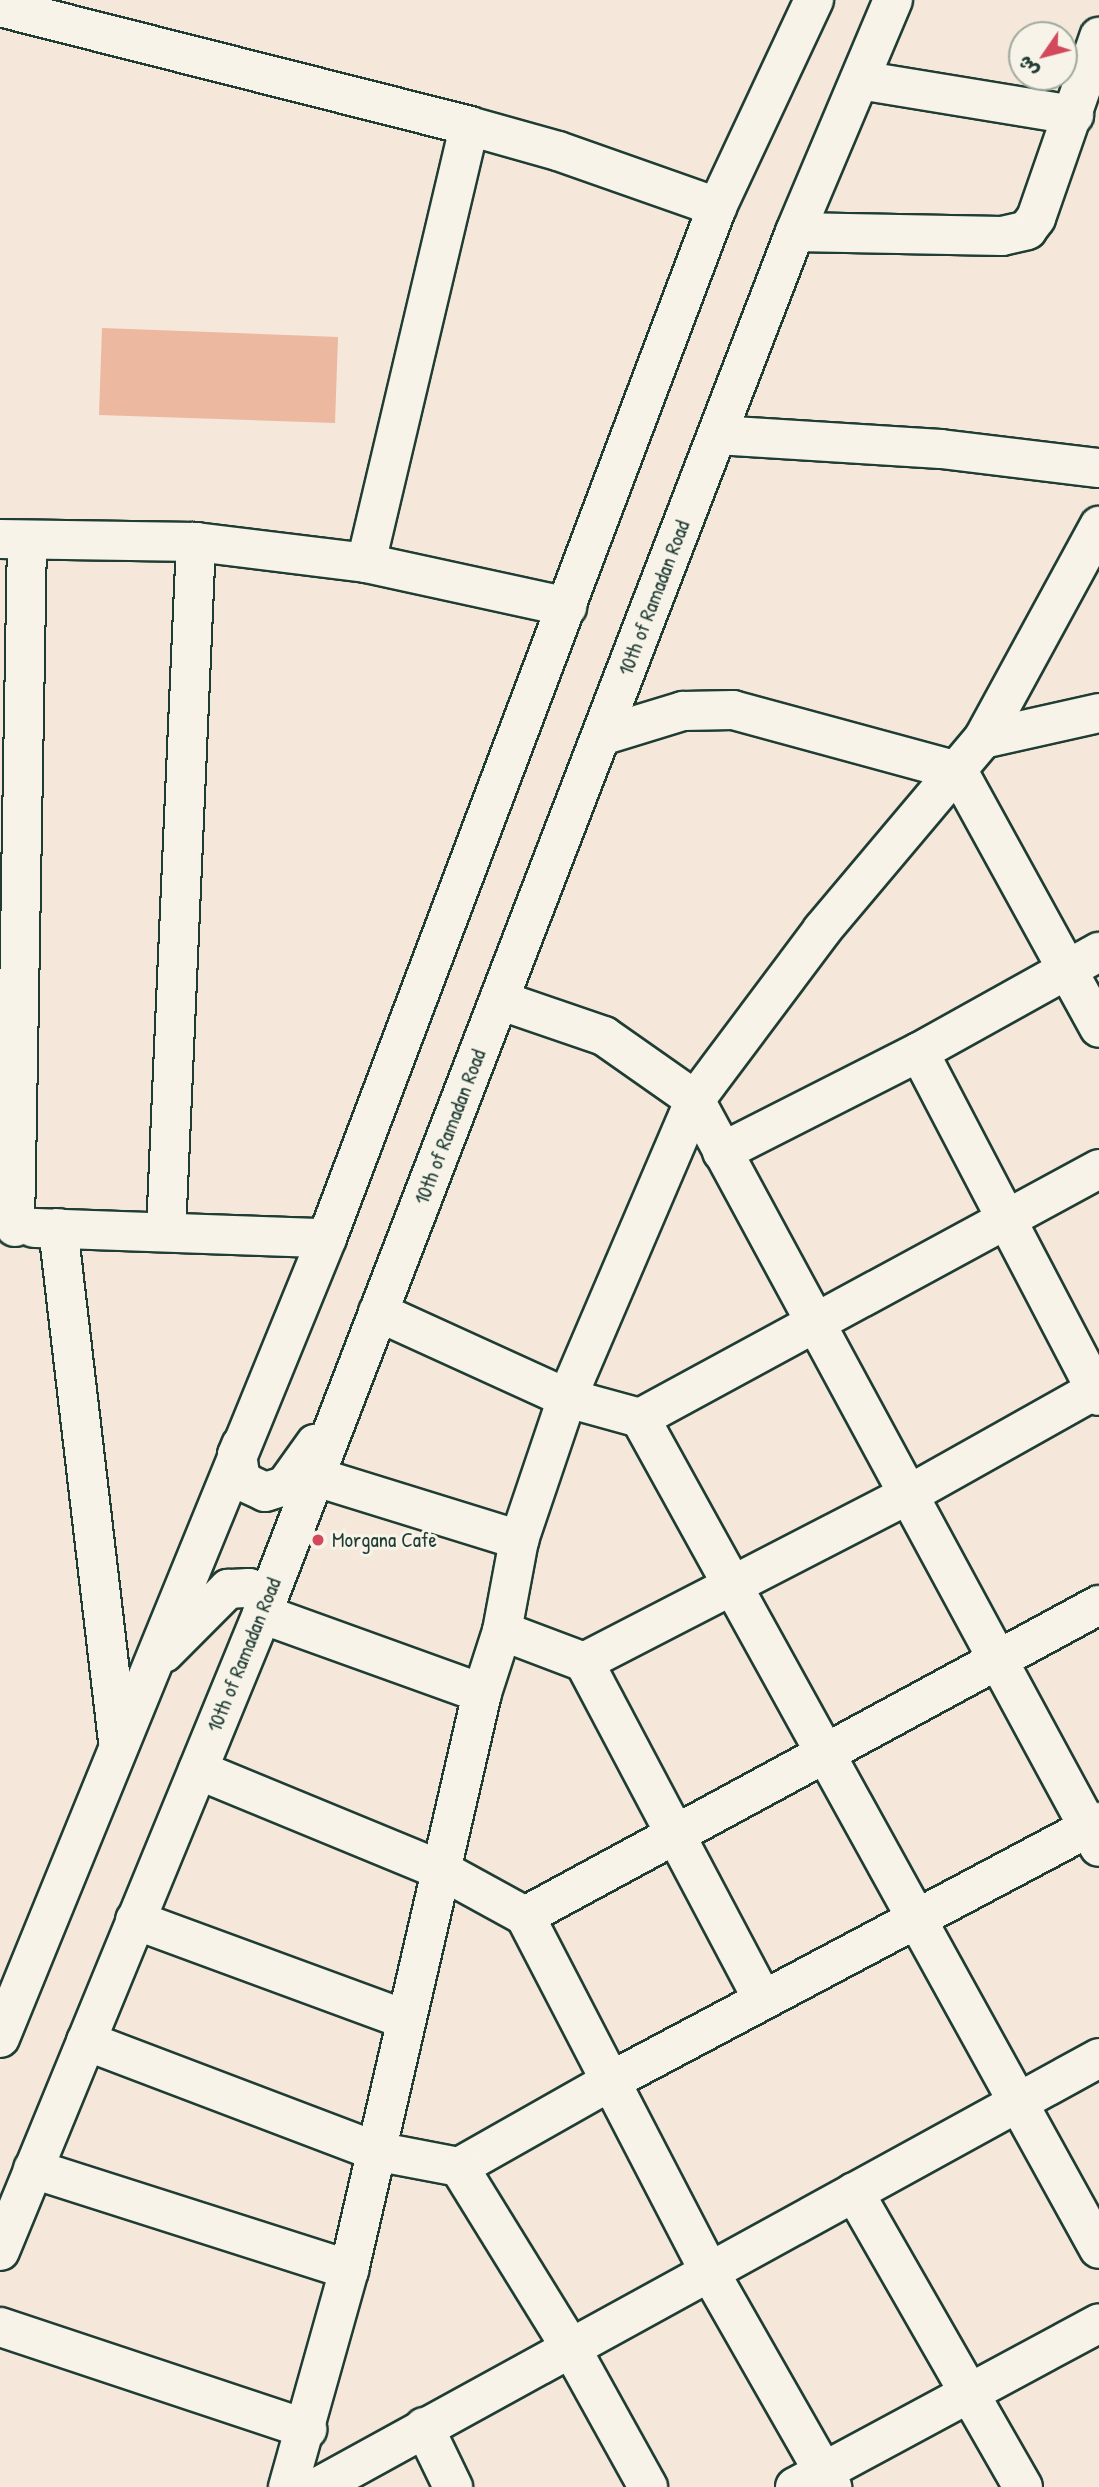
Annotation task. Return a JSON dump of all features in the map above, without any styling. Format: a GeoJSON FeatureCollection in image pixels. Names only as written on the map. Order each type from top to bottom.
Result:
{"type":"FeatureCollection","features":[{"type":"Feature","properties":{"kind":"street"},"geometry":{"type":"LineString","coordinates":[[4,2017],[327,1238],[717,207],[814,0]]}},
{"type":"Feature","properties":{"kind":"street","name":"10th of Ramadan Road"},"geometry":{"type":"LineString","coordinates":[[0,2251],[265,1607],[795,232],[893,0]]}},
{"type":"Feature","properties":{"kind":"street"},"geometry":{"type":"LineString","coordinates":[[0,7],[469,126],[558,151],[717,207]]}},
{"type":"Feature","properties":{"kind":"street"},"geometry":{"type":"LineString","coordinates":[[795,232],[1017,234],[1036,218],[1074,116],[1099,37]]}},
{"type":"Feature","properties":{"kind":"street"},"geometry":{"type":"LineString","coordinates":[[860,80],[1074,116]]}},
{"type":"Feature","properties":{"kind":"street"},"geometry":{"type":"LineString","coordinates":[[366,563],[469,126]]}},
{"type":"Feature","properties":{"kind":"street"},"geometry":{"type":"LineString","coordinates":[[717,435],[941,449],[1099,468]]}},
{"type":"Feature","properties":{"kind":"street"},"geometry":{"type":"LineString","coordinates":[[288,2487],[307,2429],[349,2270],[404,2019],[443,1871],[482,1693],[502,1631],[519,1540],[567,1398],[695,1100],[822,930],[983,739],[1099,526]]}},
{"type":"Feature","properties":{"kind":"street"},"geometry":{"type":"LineString","coordinates":[[327,1238],[7,1227],[14,540],[197,542],[366,563],[567,607]]}},
{"type":"Feature","properties":{"kind":"street"},"geometry":{"type":"LineString","coordinates":[[166,1231],[197,542]]}},
{"type":"Feature","properties":{"kind":"street"},"geometry":{"type":"LineString","coordinates":[[601,736],[683,711],[733,710],[958,771],[1083,960],[1099,1028]]}},
{"type":"Feature","properties":{"kind":"street"},"geometry":{"type":"LineString","coordinates":[[983,739],[1099,713]]}},
{"type":"Feature","properties":{"kind":"street"},"geometry":{"type":"LineString","coordinates":[[722,1152],[919,1052],[1083,960]]}},
{"type":"Feature","properties":{"kind":"street"},"geometry":{"type":"LineString","coordinates":[[86,2041],[375,2151],[459,2167],[609,2082],[915,1917],[1096,1832],[997,1659],[695,1100],[604,1035],[499,1000]]}},
{"type":"Feature","properties":{"kind":"street"},"geometry":{"type":"LineString","coordinates":[[584,1662],[908,1495],[1098,1391],[919,1052]]}},
{"type":"Feature","properties":{"kind":"street"},"geometry":{"type":"LineString","coordinates":[[378,1312],[567,1398],[639,1418],[1099,1168]]}},
{"type":"Feature","properties":{"kind":"street"},"geometry":{"type":"LineString","coordinates":[[58,1228],[118,1741]]}},
{"type":"Feature","properties":{"kind":"street"},"geometry":{"type":"LineString","coordinates":[[241,1445],[237,1465],[246,1483],[265,1492],[285,1486],[344,1401]]}},
{"type":"Feature","properties":{"kind":"street"},"geometry":{"type":"LineString","coordinates":[[639,1418],[1099,2249]]}},
{"type":"Feature","properties":{"kind":"street"},"geometry":{"type":"LineString","coordinates":[[316,1476],[519,1540]]}},
{"type":"Feature","properties":{"kind":"street"},"geometry":{"type":"LineString","coordinates":[[147,1671],[219,1594],[239,1587],[265,1607],[482,1693]]}},
{"type":"Feature","properties":{"kind":"street"},"geometry":{"type":"LineString","coordinates":[[525,1916],[675,1836],[822,1752],[1099,1605]]}},
{"type":"Feature","properties":{"kind":"street"},"geometry":{"type":"LineString","coordinates":[[502,1631],[584,1662],[763,2000]]}},
{"type":"Feature","properties":{"kind":"street"},"geometry":{"type":"LineString","coordinates":[[198,1770],[443,1871],[525,1916],[817,2482],[972,2392],[1099,2323]]}},
{"type":"Feature","properties":{"kind":"street"},"geometry":{"type":"LineString","coordinates":[[135,1920],[404,2019]]}},
{"type":"Feature","properties":{"kind":"street"},"geometry":{"type":"LineString","coordinates":[[318,2487],[1099,2058]]}},
{"type":"Feature","properties":{"kind":"street"},"geometry":{"type":"LineString","coordinates":[[459,2167],[572,2348],[648,2487]]}},
{"type":"Feature","properties":{"kind":"street"},"geometry":{"type":"LineString","coordinates":[[33,2169],[349,2270]]}},
{"type":"Feature","properties":{"kind":"street"},"geometry":{"type":"LineString","coordinates":[[854,2192],[972,2392],[1023,2487]]}},
{"type":"Feature","properties":{"kind":"street"},"geometry":{"type":"LineString","coordinates":[[0,2327],[307,2429]]}},
{"type":"Feature","properties":{"kind":"street"},"geometry":{"type":"LineString","coordinates":[[424,2427],[453,2487]]}},
{"type":"Feature","properties":{"kind":"building"},"geometry":{"type":"Polygon","coordinates":[[[102,328],[338,337],[335,423],[99,415],[102,328]]]}},
{"type":"Feature","properties":{"kind":"place","name":"Morgana Cafe"},"geometry":{"type":"Point","coordinates":[318,1540]}}]}
